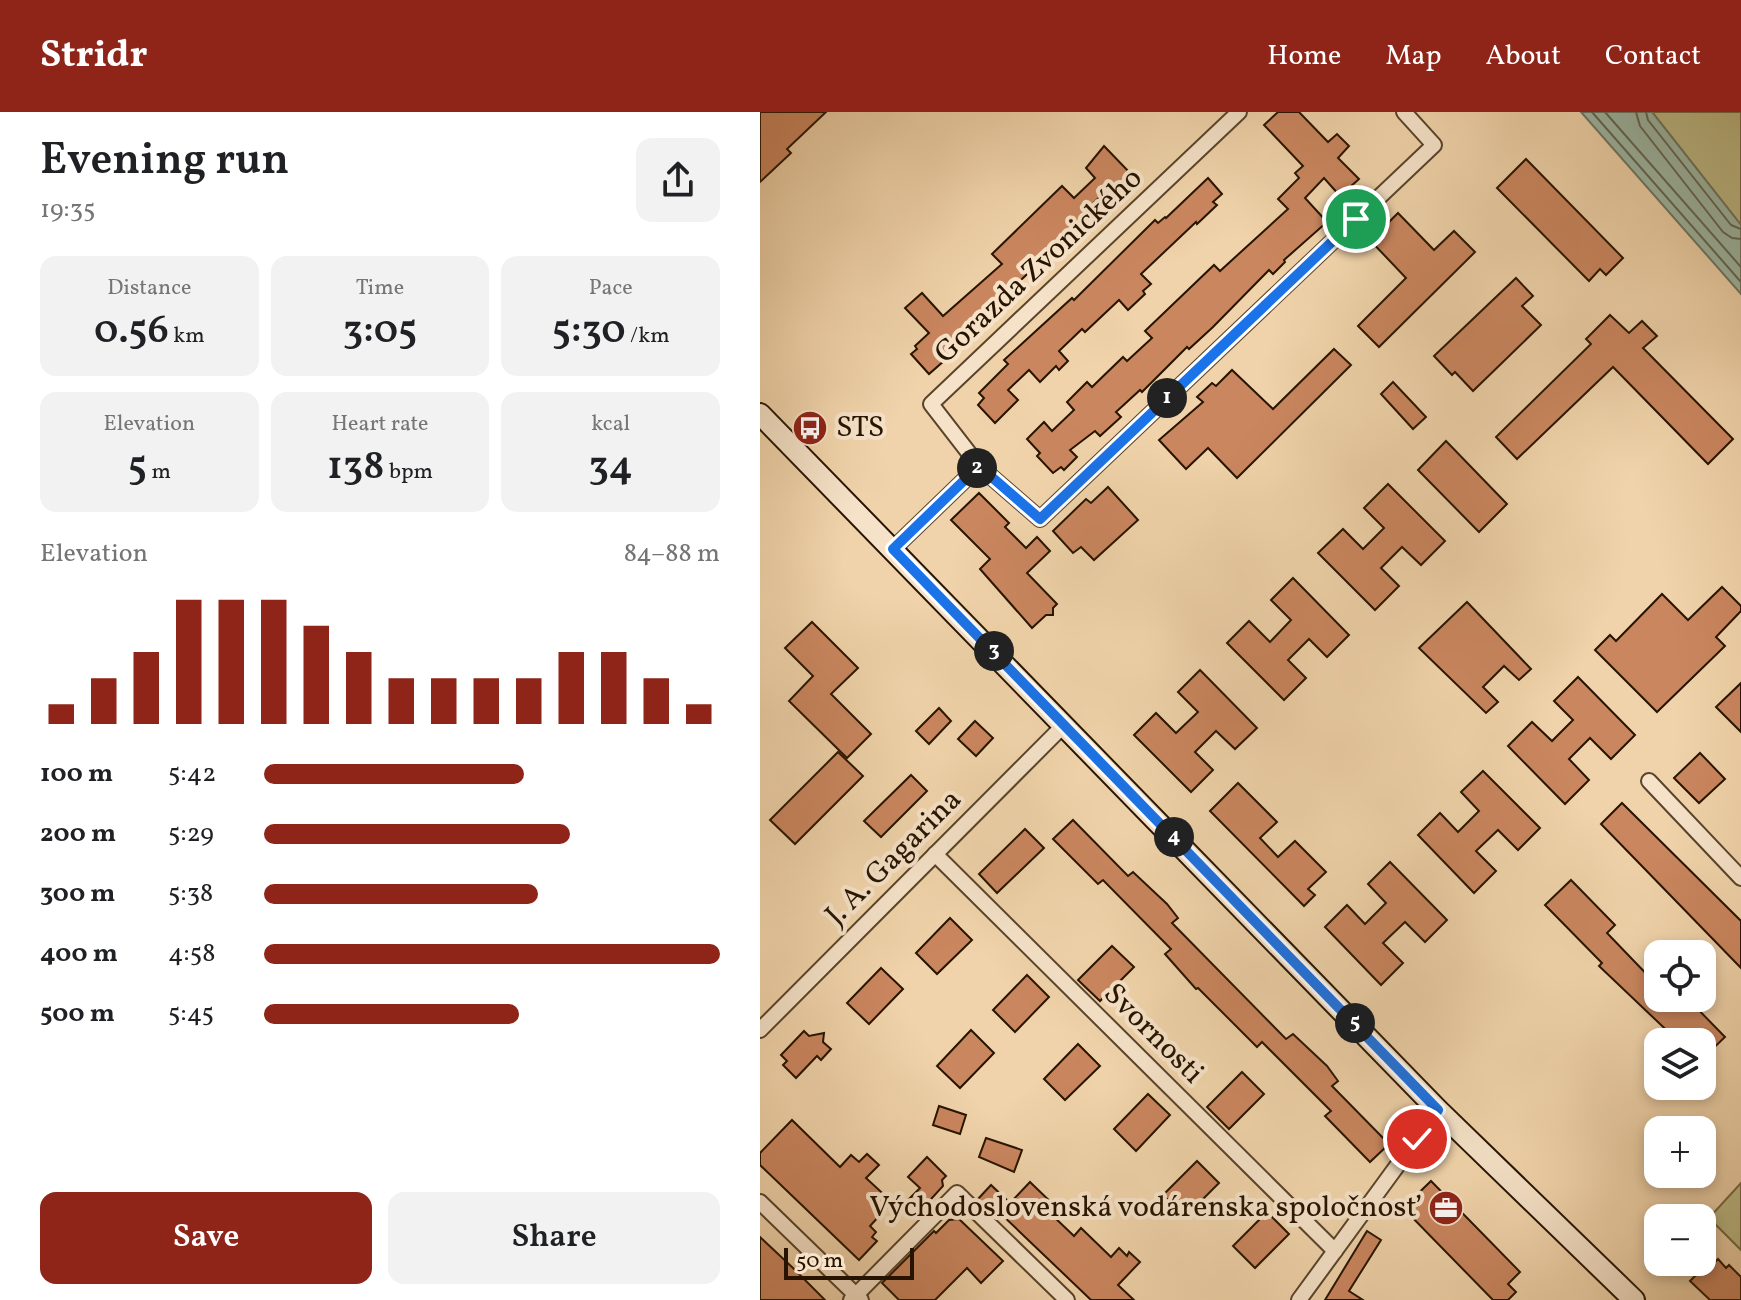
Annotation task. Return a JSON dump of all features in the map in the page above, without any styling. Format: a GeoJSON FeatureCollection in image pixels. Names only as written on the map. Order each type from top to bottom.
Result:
{"type":"FeatureCollection","features":[{"type":"Feature","properties":{"kind":"street","name":"Gorazda Zvonického"},"geometry":{"type":"LineString","coordinates":[[1239,112],[931,404],[979,466],[1040,519],[1434,145],[1404,112]]}},
{"type":"Feature","properties":{"kind":"street"},"geometry":{"type":"LineString","coordinates":[[760,414],[1438,1110],[1634,1300]]}},
{"type":"Feature","properties":{"kind":"street"},"geometry":{"type":"LineString","coordinates":[[893,549],[979,466]]}},
{"type":"Feature","properties":{"kind":"street","name":"J. A. Gagarina"},"geometry":{"type":"LineString","coordinates":[[760,1030],[1065,724]]}},
{"type":"Feature","properties":{"kind":"street"},"geometry":{"type":"LineString","coordinates":[[1649,781],[1741,878]]}},
{"type":"Feature","properties":{"kind":"street","name":"Svornosti"},"geometry":{"type":"LineString","coordinates":[[935,854],[1335,1251]]}},
{"type":"Feature","properties":{"kind":"street"},"geometry":{"type":"LineString","coordinates":[[1299,1300],[1438,1110]]}},
{"type":"Feature","properties":{"kind":"street"},"geometry":{"type":"LineString","coordinates":[[760,1202],[856,1298],[957,1193],[1067,1300]]}},
{"type":"Feature","properties":{"kind":"shaded area"},"geometry":{"type":"Polygon","coordinates":[[[1652,112],[1741,112],[1741,225],[1652,112]]]}},
{"type":"Feature","properties":{"kind":"shaded area"},"geometry":{"type":"Polygon","coordinates":[[[1741,1183],[1741,1250],[1716,1225],[1716,1210],[1741,1183]]]}},
{"type":"Feature","properties":{"kind":"water"},"geometry":{"type":"Polygon","coordinates":[[[1581,112],[1652,112],[1741,225],[1741,294],[1581,112]]]}},
{"type":"Feature","properties":{"kind":"building"},"geometry":{"type":"Polygon","coordinates":[[[760,112],[826,112],[787,149],[791,153],[760,182],[760,112]]]}},
{"type":"Feature","properties":{"kind":"building"},"geometry":{"type":"Polygon","coordinates":[[[1278,112],[1299,112],[1328,142],[1337,134],[1349,146],[1338,158],[1359,179],[1340,196],[1324,178],[1305,198],[1327,222],[1284,260],[1273,274],[1269,270],[1213,327],[1116,412],[1121,417],[1100,436],[1095,431],[1070,450],[1077,457],[1064,470],[1061,467],[1053,473],[1027,439],[1044,422],[1052,431],[1074,410],[1067,402],[1087,382],[1092,387],[1123,357],[1127,361],[1152,338],[1145,331],[1214,265],[1220,271],[1288,209],[1278,199],[1299,178],[1295,173],[1303,166],[1264,125],[1278,112]]]}},
{"type":"Feature","properties":{"kind":"building"},"geometry":{"type":"Polygon","coordinates":[[[1104,146],[1132,175],[1117,190],[1113,186],[1109,188],[1082,214],[1087,218],[1004,296],[1008,300],[994,313],[996,315],[978,331],[974,326],[929,374],[911,354],[929,333],[905,308],[922,293],[943,316],[1002,264],[992,254],[1062,186],[1074,198],[1095,178],[1086,168],[1104,146]]]}},
{"type":"Feature","properties":{"kind":"building"},"geometry":{"type":"Polygon","coordinates":[[[1526,159],[1623,258],[1606,275],[1600,269],[1589,281],[1497,188],[1526,159]]]}},
{"type":"Feature","properties":{"kind":"building"},"geometry":{"type":"Polygon","coordinates":[[[1208,178],[1222,194],[1213,202],[1217,205],[1141,274],[1151,284],[1143,291],[1145,294],[1128,310],[1119,300],[1085,332],[1082,329],[1059,351],[1068,361],[1059,370],[1056,366],[1040,382],[1029,370],[1008,390],[1018,400],[995,423],[978,405],[984,398],[979,393],[1008,364],[1004,360],[1072,298],[1074,300],[1155,220],[1158,223],[1166,218],[1208,178]]]}},
{"type":"Feature","properties":{"kind":"building"},"geometry":{"type":"Polygon","coordinates":[[[1398,213],[1434,250],[1454,231],[1475,252],[1379,347],[1358,326],[1406,278],[1367,237],[1382,222],[1385,226],[1398,213]]]}},
{"type":"Feature","properties":{"kind":"building"},"geometry":{"type":"Polygon","coordinates":[[[1516,278],[1533,296],[1522,306],[1541,325],[1473,391],[1434,356],[1516,278]]]}},
{"type":"Feature","properties":{"kind":"building"},"geometry":{"type":"Polygon","coordinates":[[[1610,315],[1629,333],[1642,321],[1657,336],[1643,348],[1733,439],[1708,464],[1613,367],[1517,459],[1496,437],[1591,344],[1586,339],[1610,315]]]}},
{"type":"Feature","properties":{"kind":"building"},"geometry":{"type":"Polygon","coordinates":[[[1334,349],[1351,365],[1237,478],[1208,448],[1186,469],[1159,440],[1203,402],[1197,397],[1212,383],[1216,386],[1232,370],[1273,409],[1334,349]]]}},
{"type":"Feature","properties":{"kind":"building"},"geometry":{"type":"Polygon","coordinates":[[[1393,382],[1426,417],[1413,429],[1381,394],[1393,382]]]}},
{"type":"Feature","properties":{"kind":"building"},"geometry":{"type":"Polygon","coordinates":[[[1446,441],[1507,504],[1479,532],[1418,470],[1446,441]]]}},
{"type":"Feature","properties":{"kind":"building"},"geometry":{"type":"Polygon","coordinates":[[[1388,484],[1445,541],[1421,565],[1402,547],[1381,568],[1399,586],[1375,610],[1318,553],[1343,529],[1363,549],[1384,528],[1364,508],[1388,484]]]}},
{"type":"Feature","properties":{"kind":"building"},"geometry":{"type":"Polygon","coordinates":[[[1108,487],[1138,520],[1094,560],[1081,547],[1073,553],[1053,531],[1086,499],[1091,503],[1108,487]]]}},
{"type":"Feature","properties":{"kind":"building"},"geometry":{"type":"Polygon","coordinates":[[[979,493],[1009,523],[1005,527],[1026,548],[1037,537],[1050,551],[1027,573],[1057,604],[1053,615],[1046,615],[1032,628],[980,569],[990,559],[951,520],[979,493]]]}},
{"type":"Feature","properties":{"kind":"building"},"geometry":{"type":"Polygon","coordinates":[[[1293,578],[1349,635],[1327,657],[1309,639],[1288,660],[1306,678],[1284,700],[1227,643],[1249,621],[1270,642],[1291,620],[1271,600],[1293,578]]]}},
{"type":"Feature","properties":{"kind":"building"},"geometry":{"type":"Polygon","coordinates":[[[1722,587],[1741,606],[1741,611],[1716,637],[1725,646],[1657,712],[1595,650],[1610,635],[1616,641],[1662,594],[1688,620],[1722,587]]]}},
{"type":"Feature","properties":{"kind":"building"},"geometry":{"type":"Polygon","coordinates":[[[1467,602],[1531,669],[1519,680],[1504,666],[1483,687],[1498,702],[1486,713],[1419,648],[1467,602]]]}},
{"type":"Feature","properties":{"kind":"building"},"geometry":{"type":"Polygon","coordinates":[[[812,622],[858,668],[831,694],[871,734],[847,758],[789,701],[813,676],[785,648],[812,622]]]}},
{"type":"Feature","properties":{"kind":"building"},"geometry":{"type":"Polygon","coordinates":[[[1200,670],[1257,728],[1235,749],[1216,731],[1195,752],[1213,770],[1191,792],[1134,735],[1156,713],[1176,733],[1198,712],[1178,692],[1200,670]]]}},
{"type":"Feature","properties":{"kind":"building"},"geometry":{"type":"Polygon","coordinates":[[[1578,677],[1635,735],[1611,759],[1590,738],[1569,759],[1589,780],[1565,804],[1508,746],[1532,722],[1552,741],[1573,720],[1554,701],[1578,677]]]}},
{"type":"Feature","properties":{"kind":"building"},"geometry":{"type":"Polygon","coordinates":[[[1741,683],[1741,732],[1716,707],[1741,683]]]}},
{"type":"Feature","properties":{"kind":"building"},"geometry":{"type":"Polygon","coordinates":[[[939,708],[951,721],[929,744],[916,731],[939,708]]]}},
{"type":"Feature","properties":{"kind":"building"},"geometry":{"type":"Polygon","coordinates":[[[975,721],[993,738],[976,756],[958,739],[975,721]]]}},
{"type":"Feature","properties":{"kind":"building"},"geometry":{"type":"Polygon","coordinates":[[[838,752],[863,776],[795,844],[770,820],[838,752]]]}},
{"type":"Feature","properties":{"kind":"building"},"geometry":{"type":"Polygon","coordinates":[[[1700,753],[1725,779],[1699,803],[1674,778],[1700,753]]]}},
{"type":"Feature","properties":{"kind":"building"},"geometry":{"type":"Polygon","coordinates":[[[1483,771],[1540,828],[1518,850],[1498,830],[1476,851],[1496,871],[1474,893],[1418,835],[1440,813],[1458,832],[1479,811],[1461,792],[1483,771]]]}},
{"type":"Feature","properties":{"kind":"building"},"geometry":{"type":"Polygon","coordinates":[[[911,775],[927,791],[881,837],[864,821],[911,775]]]}},
{"type":"Feature","properties":{"kind":"building"},"geometry":{"type":"Polygon","coordinates":[[[1238,783],[1277,822],[1260,838],[1278,857],[1295,841],[1326,872],[1308,889],[1315,895],[1304,906],[1210,811],[1238,783]]]}},
{"type":"Feature","properties":{"kind":"building"},"geometry":{"type":"Polygon","coordinates":[[[1622,803],[1741,921],[1741,968],[1716,940],[1601,824],[1622,803]]]}},
{"type":"Feature","properties":{"kind":"building"},"geometry":{"type":"Polygon","coordinates":[[[1073,820],[1128,876],[1133,872],[1167,904],[1178,918],[1172,923],[1286,1039],[1293,1034],[1327,1066],[1338,1081],[1332,1086],[1389,1144],[1370,1162],[1325,1116],[1331,1111],[1262,1042],[1257,1047],[1196,989],[1165,954],[1171,949],[1103,880],[1098,884],[1053,839],[1073,820]]]}},
{"type":"Feature","properties":{"kind":"building"},"geometry":{"type":"Polygon","coordinates":[[[1025,829],[1044,848],[997,893],[979,874],[1025,829]]]}},
{"type":"Feature","properties":{"kind":"building"},"geometry":{"type":"Polygon","coordinates":[[[1390,862],[1447,920],[1425,942],[1405,922],[1383,943],[1403,963],[1381,985],[1325,927],[1347,905],[1365,924],[1386,903],[1368,884],[1390,862]]]}},
{"type":"Feature","properties":{"kind":"building"},"geometry":{"type":"Polygon","coordinates":[[[1571,880],[1615,925],[1607,933],[1644,971],[1644,1009],[1599,966],[1602,963],[1545,905],[1571,880]]]}},
{"type":"Feature","properties":{"kind":"building"},"geometry":{"type":"Polygon","coordinates":[[[950,918],[972,940],[937,974],[916,953],[950,918]]]}},
{"type":"Feature","properties":{"kind":"building"},"geometry":{"type":"Polygon","coordinates":[[[1112,946],[1134,967],[1100,1001],[1078,980],[1112,946]]]}},
{"type":"Feature","properties":{"kind":"building"},"geometry":{"type":"Polygon","coordinates":[[[881,968],[903,989],[869,1024],[847,1003],[881,968]]]}},
{"type":"Feature","properties":{"kind":"building"},"geometry":{"type":"Polygon","coordinates":[[[1027,975],[1049,997],[1015,1032],[993,1010],[1027,975]]]}},
{"type":"Feature","properties":{"kind":"building"},"geometry":{"type":"Polygon","coordinates":[[[1647,1012],[1701,1012],[1725,1037],[1716,1046],[1716,1028],[1664,1028],[1647,1012]]]}},
{"type":"Feature","properties":{"kind":"building"},"geometry":{"type":"Polygon","coordinates":[[[971,1030],[994,1053],[960,1088],[937,1066],[971,1030]]]}},
{"type":"Feature","properties":{"kind":"building"},"geometry":{"type":"Polygon","coordinates":[[[804,1031],[809,1036],[824,1033],[823,1042],[831,1049],[821,1060],[817,1056],[796,1078],[783,1065],[787,1061],[781,1055],[804,1031]]]}},
{"type":"Feature","properties":{"kind":"building"},"geometry":{"type":"Polygon","coordinates":[[[1078,1044],[1100,1066],[1065,1100],[1044,1079],[1078,1044]]]}},
{"type":"Feature","properties":{"kind":"building"},"geometry":{"type":"Polygon","coordinates":[[[1242,1072],[1264,1094],[1229,1129],[1207,1107],[1242,1072]]]}},
{"type":"Feature","properties":{"kind":"building"},"geometry":{"type":"Polygon","coordinates":[[[1148,1094],[1170,1115],[1136,1151],[1114,1129],[1148,1094]]]}},
{"type":"Feature","properties":{"kind":"building"},"geometry":{"type":"Polygon","coordinates":[[[939,1106],[966,1115],[960,1134],[933,1125],[939,1106]]]}},
{"type":"Feature","properties":{"kind":"building"},"geometry":{"type":"Polygon","coordinates":[[[792,1120],[840,1167],[851,1155],[859,1162],[867,1154],[879,1165],[866,1178],[892,1202],[870,1226],[876,1232],[872,1237],[877,1241],[859,1260],[760,1165],[760,1153],[792,1120]]]}},
{"type":"Feature","properties":{"kind":"building"},"geometry":{"type":"Polygon","coordinates":[[[986,1138],[1022,1150],[1014,1172],[979,1157],[986,1138]]]}},
{"type":"Feature","properties":{"kind":"building"},"geometry":{"type":"Polygon","coordinates":[[[927,1157],[946,1176],[942,1180],[943,1186],[921,1210],[909,1199],[920,1188],[908,1177],[927,1157]]]}},
{"type":"Feature","properties":{"kind":"building"},"geometry":{"type":"Polygon","coordinates":[[[1197,1161],[1219,1183],[1185,1217],[1163,1195],[1197,1161]]]}},
{"type":"Feature","properties":{"kind":"building"},"geometry":{"type":"Polygon","coordinates":[[[1431,1181],[1520,1272],[1508,1284],[1516,1292],[1508,1300],[1493,1300],[1403,1208],[1431,1181]]]}},
{"type":"Feature","properties":{"kind":"building"},"geometry":{"type":"Polygon","coordinates":[[[1030,1182],[1058,1209],[1052,1215],[1074,1236],[1081,1228],[1111,1257],[1119,1248],[1140,1262],[1118,1285],[1134,1300],[1091,1300],[999,1212],[995,1215],[978,1199],[991,1185],[1010,1203],[1030,1182]]]}},
{"type":"Feature","properties":{"kind":"building"},"geometry":{"type":"Polygon","coordinates":[[[1267,1212],[1289,1234],[1255,1268],[1233,1246],[1267,1212]]]}},
{"type":"Feature","properties":{"kind":"building"},"geometry":{"type":"Polygon","coordinates":[[[959,1219],[1003,1261],[981,1283],[967,1268],[935,1300],[899,1300],[882,1283],[934,1231],[936,1233],[949,1220],[959,1219]]]}},
{"type":"Feature","properties":{"kind":"building"},"geometry":{"type":"Polygon","coordinates":[[[1367,1231],[1381,1240],[1349,1291],[1363,1300],[1325,1300],[1367,1231]]]}},
{"type":"Feature","properties":{"kind":"building"},"geometry":{"type":"Polygon","coordinates":[[[760,1237],[793,1268],[825,1300],[760,1300],[760,1237]]]}},
{"type":"Feature","properties":{"kind":"building"},"geometry":{"type":"Polygon","coordinates":[[[1718,1259],[1726,1268],[1729,1265],[1741,1277],[1741,1300],[1710,1300],[1690,1281],[1695,1276],[1716,1276],[1718,1259]]]}},
{"type":"Feature","properties":{"kind":"place","name":"STS"},"geometry":{"type":"Point","coordinates":[810,428]}},
{"type":"Feature","properties":{"kind":"place","name":"Východoslovenská vodárenska spoločnosť"},"geometry":{"type":"Point","coordinates":[1446,1208]}},
{"type":"Feature","properties":{"kind":"route"},"geometry":{"type":"LineString","coordinates":[[1356,219],[1040,519],[979,466],[893,549],[1438,1110],[1417,1139]]}}]}
